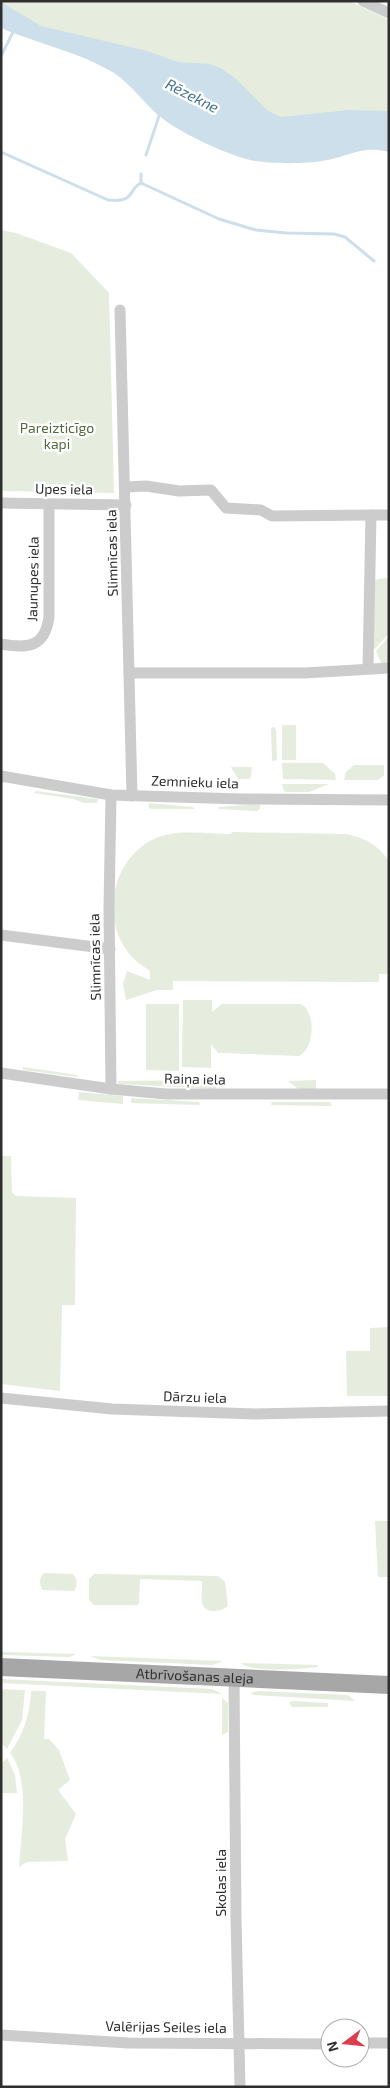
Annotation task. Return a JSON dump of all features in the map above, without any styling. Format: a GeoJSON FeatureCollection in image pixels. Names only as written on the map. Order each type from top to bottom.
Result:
{"type":"FeatureCollection","features":[{"type":"Feature","properties":{"kind":"main road","name":"Atbrīvošanas aleja"},"geometry":{"type":"LineString","coordinates":[[1,1667],[389,1685]]}},
{"type":"Feature","properties":{"kind":"street"},"geometry":{"type":"LineString","coordinates":[[364,1],[389,13]]}},
{"type":"Feature","properties":{"kind":"street","name":"Slimnīcas iela"},"geometry":{"type":"LineString","coordinates":[[120,310],[132,796]]}},
{"type":"Feature","properties":{"kind":"street"},"geometry":{"type":"LineString","coordinates":[[125,487],[146,486],[179,491],[211,490],[226,508],[261,510],[272,516],[389,515]]}},
{"type":"Feature","properties":{"kind":"street","name":"Upes iela"},"geometry":{"type":"LineString","coordinates":[[1,503],[126,505]]}},
{"type":"Feature","properties":{"kind":"street","name":"Jaunupes iela"},"geometry":{"type":"LineString","coordinates":[[1,644],[18,647],[34,645],[47,632],[49,618],[49,504]]}},
{"type":"Feature","properties":{"kind":"street"},"geometry":{"type":"LineString","coordinates":[[368,668],[371,515]]}},
{"type":"Feature","properties":{"kind":"street"},"geometry":{"type":"LineString","coordinates":[[129,673],[305,673],[389,668]]}},
{"type":"Feature","properties":{"kind":"street","name":"Zemnieku iela"},"geometry":{"type":"LineString","coordinates":[[1,776],[111,795],[389,800]]}},
{"type":"Feature","properties":{"kind":"street","name":"Slimnīcas iela"},"geometry":{"type":"LineString","coordinates":[[111,795],[110,949],[112,1089]]}},
{"type":"Feature","properties":{"kind":"street"},"geometry":{"type":"LineString","coordinates":[[1,936],[110,949]]}},
{"type":"Feature","properties":{"kind":"street","name":"Raiņa iela"},"geometry":{"type":"LineString","coordinates":[[1,1073],[112,1089],[166,1094],[389,1094]]}},
{"type":"Feature","properties":{"kind":"street","name":"Dārzu iela"},"geometry":{"type":"LineString","coordinates":[[1,1398],[112,1408],[255,1414],[389,1411]]}},
{"type":"Feature","properties":{"kind":"street","name":"Skolas iela"},"geometry":{"type":"LineString","coordinates":[[234,1678],[236,1919],[240,2087]]}},
{"type":"Feature","properties":{"kind":"street","name":"Valērijas Seiles iela"},"geometry":{"type":"LineString","coordinates":[[1,2035],[128,2043],[320,2044]]}},
{"type":"Feature","properties":{"kind":"street"},"geometry":{"type":"LineString","coordinates":[[370,2043],[389,2043]]}},
{"type":"Feature","properties":{"kind":"green space"},"geometry":{"type":"Polygon","coordinates":[[[1,1],[349,1],[389,20],[389,132],[287,137],[1,13],[1,1]]]}},
{"type":"Feature","properties":{"kind":"green space","name":"Pareizticīgo kapi"},"geometry":{"type":"Polygon","coordinates":[[[1,230],[16,233],[71,253],[109,293],[114,493],[1,491],[1,230]]]}},
{"type":"Feature","properties":{"kind":"green space"},"geometry":{"type":"Polygon","coordinates":[[[389,578],[389,633],[375,649],[373,648],[372,583],[378,579],[389,578]]]}},
{"type":"Feature","properties":{"kind":"green space"},"geometry":{"type":"Polygon","coordinates":[[[389,636],[389,664],[381,663],[376,651],[389,636]]]}},
{"type":"Feature","properties":{"kind":"green space"},"geometry":{"type":"Polygon","coordinates":[[[282,725],[296,725],[296,760],[282,760],[282,725]]]}},
{"type":"Feature","properties":{"kind":"green space"},"geometry":{"type":"Polygon","coordinates":[[[274,727],[276,730],[277,760],[272,761],[271,728],[274,727]]]}},
{"type":"Feature","properties":{"kind":"green space"},"geometry":{"type":"Polygon","coordinates":[[[282,763],[323,763],[335,774],[336,780],[283,779],[282,763]]]}},
{"type":"Feature","properties":{"kind":"green space"},"geometry":{"type":"Polygon","coordinates":[[[354,765],[384,765],[384,775],[378,780],[344,780],[346,772],[354,765]]]}},
{"type":"Feature","properties":{"kind":"green space"},"geometry":{"type":"Polygon","coordinates":[[[231,767],[252,767],[251,777],[249,779],[238,779],[231,767]]]}},
{"type":"Feature","properties":{"kind":"green space"},"geometry":{"type":"Polygon","coordinates":[[[282,784],[329,784],[309,792],[286,792],[282,784]]]}},
{"type":"Feature","properties":{"kind":"green space"},"geometry":{"type":"Polygon","coordinates":[[[36,791],[98,799],[97,803],[84,803],[74,799],[34,793],[36,791]]]}},
{"type":"Feature","properties":{"kind":"green space"},"geometry":{"type":"Polygon","coordinates":[[[149,803],[193,807],[194,809],[152,809],[149,808],[149,803]]]}},
{"type":"Feature","properties":{"kind":"green space"},"geometry":{"type":"Polygon","coordinates":[[[260,804],[260,809],[257,811],[219,809],[219,807],[260,804]]]}},
{"type":"Feature","properties":{"kind":"green space"},"geometry":{"type":"Polygon","coordinates":[[[232,832],[347,834],[376,846],[389,861],[389,974],[379,974],[379,982],[173,981],[173,990],[157,990],[126,1000],[123,984],[127,971],[150,980],[150,971],[134,959],[123,945],[116,930],[113,913],[114,895],[118,879],[126,863],[137,850],[161,836],[181,833],[231,834],[232,832]]]}},
{"type":"Feature","properties":{"kind":"green space"},"geometry":{"type":"Polygon","coordinates":[[[183,1000],[212,1000],[212,1012],[222,1004],[301,1004],[309,1014],[312,1030],[311,1038],[304,1052],[299,1056],[218,1053],[211,1044],[211,1068],[182,1067],[183,1000]]]}},
{"type":"Feature","properties":{"kind":"green space"},"geometry":{"type":"Polygon","coordinates":[[[146,1004],[179,1004],[179,1071],[146,1070],[146,1004]]]}},
{"type":"Feature","properties":{"kind":"green space"},"geometry":{"type":"Polygon","coordinates":[[[23,1067],[77,1075],[77,1077],[23,1070],[23,1067]]]}},
{"type":"Feature","properties":{"kind":"green space"},"geometry":{"type":"Polygon","coordinates":[[[211,1080],[217,1089],[119,1084],[117,1081],[211,1080]]]}},
{"type":"Feature","properties":{"kind":"green space"},"geometry":{"type":"Polygon","coordinates":[[[316,1080],[316,1089],[298,1089],[288,1081],[316,1080]]]}},
{"type":"Feature","properties":{"kind":"green space"},"geometry":{"type":"Polygon","coordinates":[[[79,1092],[123,1096],[123,1104],[78,1100],[79,1092]]]}},
{"type":"Feature","properties":{"kind":"green space"},"geometry":{"type":"Polygon","coordinates":[[[131,1098],[199,1102],[200,1105],[131,1103],[131,1098]]]}},
{"type":"Feature","properties":{"kind":"green space"},"geometry":{"type":"Polygon","coordinates":[[[272,1102],[330,1102],[332,1106],[271,1105],[272,1102]]]}},
{"type":"Feature","properties":{"kind":"green space"},"geometry":{"type":"Polygon","coordinates":[[[1,1156],[11,1156],[12,1192],[16,1196],[76,1198],[75,1305],[62,1305],[60,1391],[1,1384],[1,1156]]]}},
{"type":"Feature","properties":{"kind":"green space"},"geometry":{"type":"Polygon","coordinates":[[[389,1327],[389,1396],[347,1396],[346,1351],[370,1351],[370,1328],[389,1327]]]}},
{"type":"Feature","properties":{"kind":"green space"},"geometry":{"type":"Polygon","coordinates":[[[375,1521],[389,1521],[389,1577],[378,1577],[375,1521]]]}},
{"type":"Feature","properties":{"kind":"green space"},"geometry":{"type":"Polygon","coordinates":[[[44,1573],[73,1574],[76,1582],[74,1591],[43,1590],[40,1581],[44,1573]]]}},
{"type":"Feature","properties":{"kind":"green space"},"geometry":{"type":"Polygon","coordinates":[[[94,1574],[218,1576],[225,1582],[228,1606],[214,1611],[207,1610],[202,1599],[202,1581],[140,1579],[139,1603],[137,1605],[94,1605],[89,1600],[89,1579],[94,1574]]]}},
{"type":"Feature","properties":{"kind":"green space"},"geometry":{"type":"Polygon","coordinates":[[[1,1652],[77,1654],[69,1657],[1,1655],[1,1652]]]}},
{"type":"Feature","properties":{"kind":"green space"},"geometry":{"type":"Polygon","coordinates":[[[90,1656],[223,1661],[213,1665],[101,1660],[90,1656]]]}},
{"type":"Feature","properties":{"kind":"green space"},"geometry":{"type":"Polygon","coordinates":[[[241,1663],[317,1665],[318,1667],[265,1669],[246,1666],[241,1663]]]}},
{"type":"Feature","properties":{"kind":"green space"},"geometry":{"type":"Polygon","coordinates":[[[1,1679],[212,1689],[222,1694],[1,1683],[1,1679]]]}},
{"type":"Feature","properties":{"kind":"green space"},"geometry":{"type":"Polygon","coordinates":[[[1,1689],[25,1690],[22,1720],[7,1749],[1,1743],[1,1689]]]}},
{"type":"Feature","properties":{"kind":"green space"},"geometry":{"type":"Polygon","coordinates":[[[31,1691],[46,1691],[44,1739],[49,1739],[59,1750],[70,1780],[58,1790],[76,1814],[65,1839],[68,1861],[27,1862],[19,1867],[23,1824],[23,1791],[21,1777],[10,1753],[19,1739],[25,1724],[31,1691]]]}},
{"type":"Feature","properties":{"kind":"green space"},"geometry":{"type":"Polygon","coordinates":[[[258,1691],[348,1695],[355,1701],[254,1695],[250,1693],[258,1691]]]}},
{"type":"Feature","properties":{"kind":"green space"},"geometry":{"type":"Polygon","coordinates":[[[222,1698],[228,1703],[228,1732],[222,1735],[222,1698]]]}},
{"type":"Feature","properties":{"kind":"green space"},"geometry":{"type":"Polygon","coordinates":[[[292,1701],[328,1703],[328,1707],[292,1707],[289,1703],[292,1701]]]}},
{"type":"Feature","properties":{"kind":"green space"},"geometry":{"type":"Polygon","coordinates":[[[7,1758],[15,1775],[17,1793],[1,1793],[1,1764],[7,1758]]]}},
{"type":"Feature","properties":{"kind":"water","name":"Rēzekne"},"geometry":{"type":"Polygon","coordinates":[[[1,2],[41,26],[147,51],[178,62],[209,64],[221,68],[236,79],[268,111],[281,117],[349,110],[389,111],[389,152],[370,150],[322,161],[296,163],[257,161],[228,153],[202,142],[166,121],[114,73],[87,59],[1,28],[1,2]]]}},
{"type":"Feature","properties":{"kind":"waterway"},"geometry":{"type":"LineString","coordinates":[[1,56],[14,30]]}},
{"type":"Feature","properties":{"kind":"waterway"},"geometry":{"type":"LineString","coordinates":[[146,155],[160,113]]}},
{"type":"Feature","properties":{"kind":"waterway"},"geometry":{"type":"LineString","coordinates":[[1,152],[108,200],[123,200],[127,198],[141,183]]}},
{"type":"Feature","properties":{"kind":"waterway"},"geometry":{"type":"LineString","coordinates":[[141,174],[141,183]]}},
{"type":"Feature","properties":{"kind":"waterway"},"geometry":{"type":"LineString","coordinates":[[141,183],[219,219],[256,230],[334,234],[345,237],[374,261]]}}]}
